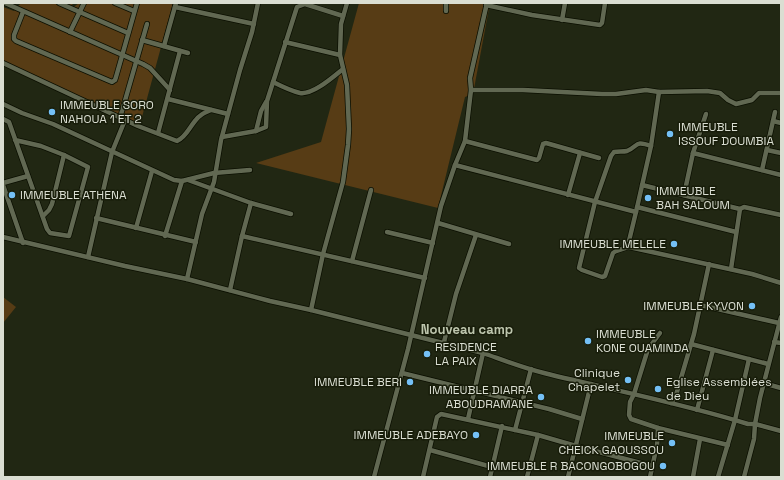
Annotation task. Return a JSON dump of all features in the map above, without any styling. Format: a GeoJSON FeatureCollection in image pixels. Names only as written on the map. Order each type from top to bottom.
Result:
{"type":"FeatureCollection","features":[{"type":"Feature","properties":{"kind":"street"},"geometry":{"type":"LineString","coordinates":[[5,3],[150,68],[170,90]]}},
{"type":"Feature","properties":{"kind":"street"},"geometry":{"type":"LineString","coordinates":[[14,8],[18,3]]}},
{"type":"Feature","properties":{"kind":"street"},"geometry":{"type":"LineString","coordinates":[[59,3],[128,33]]}},
{"type":"Feature","properties":{"kind":"street"},"geometry":{"type":"LineString","coordinates":[[70,32],[84,3]]}},
{"type":"Feature","properties":{"kind":"street"},"geometry":{"type":"LineString","coordinates":[[115,3],[134,11]]}},
{"type":"Feature","properties":{"kind":"street"},"geometry":{"type":"LineString","coordinates":[[23,12],[14,35],[14,39],[16,41],[112,82],[116,77],[137,3]]}},
{"type":"Feature","properties":{"kind":"street"},"geometry":{"type":"LineString","coordinates":[[188,278],[202,214],[214,182],[214,173],[222,137],[254,24],[258,3]]}},
{"type":"Feature","properties":{"kind":"street"},"geometry":{"type":"LineString","coordinates":[[311,310],[343,182],[348,145],[349,129],[347,85],[340,55],[341,24],[347,3]]}},
{"type":"Feature","properties":{"kind":"street"},"geometry":{"type":"LineString","coordinates":[[446,3],[446,11]]}},
{"type":"Feature","properties":{"kind":"street"},"geometry":{"type":"LineString","coordinates":[[562,20],[565,3]]}},
{"type":"Feature","properties":{"kind":"street"},"geometry":{"type":"LineString","coordinates":[[374,477],[412,335],[442,206],[455,164],[465,141],[471,90],[470,78],[486,4],[532,15],[600,25],[602,24],[605,3]]}},
{"type":"Feature","properties":{"kind":"street"},"geometry":{"type":"LineString","coordinates":[[256,131],[261,111],[267,101],[297,7],[304,4],[343,16]]}},
{"type":"Feature","properties":{"kind":"street"},"geometry":{"type":"LineString","coordinates":[[164,46],[175,5],[254,24]]}},
{"type":"Feature","properties":{"kind":"street"},"geometry":{"type":"LineString","coordinates":[[88,257],[112,152],[123,119],[136,61],[147,24]]}},
{"type":"Feature","properties":{"kind":"street"},"geometry":{"type":"LineString","coordinates":[[142,40],[188,53]]}},
{"type":"Feature","properties":{"kind":"street"},"geometry":{"type":"LineString","coordinates":[[285,42],[340,55]]}},
{"type":"Feature","properties":{"kind":"street"},"geometry":{"type":"LineString","coordinates":[[158,133],[180,51]]}},
{"type":"Feature","properties":{"kind":"street"},"geometry":{"type":"LineString","coordinates":[[3,63],[123,119],[177,140],[180,140],[188,132],[200,115],[211,110]]}},
{"type":"Feature","properties":{"kind":"street"},"geometry":{"type":"LineString","coordinates":[[273,82],[292,91],[305,93],[311,92],[343,69]]}},
{"type":"Feature","properties":{"kind":"street"},"geometry":{"type":"LineString","coordinates":[[471,90],[523,90],[602,94],[616,94],[646,90],[659,92],[706,92],[720,93],[728,100],[736,104],[752,100],[759,93],[781,93]]}},
{"type":"Feature","properties":{"kind":"street"},"geometry":{"type":"LineString","coordinates":[[628,246],[650,146],[659,92]]}},
{"type":"Feature","properties":{"kind":"street"},"geometry":{"type":"LineString","coordinates":[[168,99],[228,114]]}},
{"type":"Feature","properties":{"kind":"street"},"geometry":{"type":"LineString","coordinates":[[222,137],[256,131],[266,127],[267,101]]}},
{"type":"Feature","properties":{"kind":"street"},"geometry":{"type":"LineString","coordinates":[[3,104],[22,113],[53,124],[174,180],[185,180],[214,173],[250,170]]}},
{"type":"Feature","properties":{"kind":"street"},"geometry":{"type":"LineString","coordinates":[[762,170],[775,112]]}},
{"type":"Feature","properties":{"kind":"street"},"geometry":{"type":"LineString","coordinates":[[684,195],[693,153],[706,114]]}},
{"type":"Feature","properties":{"kind":"street"},"geometry":{"type":"LineString","coordinates":[[3,119],[9,122],[15,140],[48,231],[69,236],[88,167],[41,146],[15,140]]}},
{"type":"Feature","properties":{"kind":"street"},"geometry":{"type":"LineString","coordinates":[[773,121],[781,123]]}},
{"type":"Feature","properties":{"kind":"street"},"geometry":{"type":"LineString","coordinates":[[465,141],[537,160],[544,143],[599,158]]}},
{"type":"Feature","properties":{"kind":"street"},"geometry":{"type":"LineString","coordinates":[[650,146],[642,143],[636,144],[626,151],[614,152],[607,167],[595,202],[579,268],[602,277],[605,276],[613,253],[628,246],[752,274],[781,283]]}},
{"type":"Feature","properties":{"kind":"street"},"geometry":{"type":"LineString","coordinates":[[766,150],[781,153]]}},
{"type":"Feature","properties":{"kind":"street"},"geometry":{"type":"LineString","coordinates":[[568,195],[580,153]]}},
{"type":"Feature","properties":{"kind":"street"},"geometry":{"type":"LineString","coordinates":[[693,153],[781,174]]}},
{"type":"Feature","properties":{"kind":"street"},"geometry":{"type":"LineString","coordinates":[[43,216],[52,204],[64,155]]}},
{"type":"Feature","properties":{"kind":"street"},"geometry":{"type":"LineString","coordinates":[[455,164],[595,202],[736,232]]}},
{"type":"Feature","properties":{"kind":"street"},"geometry":{"type":"LineString","coordinates":[[136,228],[152,171]]}},
{"type":"Feature","properties":{"kind":"street"},"geometry":{"type":"LineString","coordinates":[[23,243],[3,184],[28,176]]}},
{"type":"Feature","properties":{"kind":"street"},"geometry":{"type":"LineString","coordinates":[[185,180],[251,203],[291,214]]}},
{"type":"Feature","properties":{"kind":"street"},"geometry":{"type":"LineString","coordinates":[[165,236],[185,180]]}},
{"type":"Feature","properties":{"kind":"street"},"geometry":{"type":"LineString","coordinates":[[642,185],[740,209],[744,207],[781,215]]}},
{"type":"Feature","properties":{"kind":"street"},"geometry":{"type":"LineString","coordinates":[[352,261],[371,190]]}},
{"type":"Feature","properties":{"kind":"street"},"geometry":{"type":"LineString","coordinates":[[230,290],[251,203]]}},
{"type":"Feature","properties":{"kind":"street"},"geometry":{"type":"LineString","coordinates":[[731,269],[740,209]]}},
{"type":"Feature","properties":{"kind":"street"},"geometry":{"type":"LineString","coordinates":[[96,218],[165,236],[196,242]]}},
{"type":"Feature","properties":{"kind":"street"},"geometry":{"type":"LineString","coordinates":[[438,223],[509,244]]}},
{"type":"Feature","properties":{"kind":"street"},"geometry":{"type":"LineString","coordinates":[[387,232],[433,243]]}},
{"type":"Feature","properties":{"kind":"street"},"geometry":{"type":"LineString","coordinates":[[444,342],[456,294],[476,235]]}},
{"type":"Feature","properties":{"kind":"street"},"geometry":{"type":"LineString","coordinates":[[242,236],[425,278]]}},
{"type":"Feature","properties":{"kind":"street"},"geometry":{"type":"LineString","coordinates":[[3,237],[23,243],[188,278],[270,301],[444,342],[531,369],[781,431]]}},
{"type":"Feature","properties":{"kind":"street"},"geometry":{"type":"LineString","coordinates":[[671,403],[676,395],[691,344],[709,264]]}},
{"type":"Feature","properties":{"kind":"street"},"geometry":{"type":"LineString","coordinates":[[700,304],[780,323]]}},
{"type":"Feature","properties":{"kind":"street"},"geometry":{"type":"LineString","coordinates":[[744,477],[754,439],[755,424],[763,384],[781,317]]}},
{"type":"Feature","properties":{"kind":"street"},"geometry":{"type":"LineString","coordinates":[[660,333],[646,352],[634,394],[630,402],[630,417],[635,421],[658,428],[728,445]]}},
{"type":"Feature","properties":{"kind":"street"},"geometry":{"type":"LineString","coordinates":[[774,342],[781,344]]}},
{"type":"Feature","properties":{"kind":"street"},"geometry":{"type":"LineString","coordinates":[[691,344],[768,364]]}},
{"type":"Feature","properties":{"kind":"street"},"geometry":{"type":"LineString","coordinates":[[697,410],[713,350]]}},
{"type":"Feature","properties":{"kind":"street"},"geometry":{"type":"LineString","coordinates":[[468,419],[483,353]]}},
{"type":"Feature","properties":{"kind":"street"},"geometry":{"type":"LineString","coordinates":[[718,477],[735,420],[749,359]]}},
{"type":"Feature","properties":{"kind":"street"},"geometry":{"type":"LineString","coordinates":[[516,430],[531,369]]}},
{"type":"Feature","properties":{"kind":"street"},"geometry":{"type":"LineString","coordinates":[[402,373],[522,402],[582,419]]}},
{"type":"Feature","properties":{"kind":"street"},"geometry":{"type":"LineString","coordinates":[[568,477],[591,384]]}},
{"type":"Feature","properties":{"kind":"street"},"geometry":{"type":"LineString","coordinates":[[763,384],[781,388]]}},
{"type":"Feature","properties":{"kind":"street"},"geometry":{"type":"LineString","coordinates":[[423,477],[437,417],[439,414],[502,426],[652,466]]}},
{"type":"Feature","properties":{"kind":"street"},"geometry":{"type":"LineString","coordinates":[[490,477],[502,426]]}},
{"type":"Feature","properties":{"kind":"street"},"geometry":{"type":"LineString","coordinates":[[650,477],[657,445],[658,428]]}},
{"type":"Feature","properties":{"kind":"street"},"geometry":{"type":"LineString","coordinates":[[527,477],[538,435]]}},
{"type":"Feature","properties":{"kind":"street"},"geometry":{"type":"LineString","coordinates":[[693,477],[700,438]]}},
{"type":"Feature","properties":{"kind":"street"},"geometry":{"type":"LineString","coordinates":[[430,450],[492,467]]}},
{"type":"Feature","properties":{"kind":"shaded area"},"geometry":{"type":"Polygon","coordinates":[[[21,3],[73,3],[71,9],[79,3],[173,3],[139,128],[3,66],[3,7],[14,11],[21,3]]]}},
{"type":"Feature","properties":{"kind":"shaded area"},"geometry":{"type":"Polygon","coordinates":[[[359,3],[490,3],[473,94],[465,97],[438,208],[256,163],[321,142],[359,3]]]}},
{"type":"Feature","properties":{"kind":"shaded area"},"geometry":{"type":"Polygon","coordinates":[[[3,297],[16,307],[3,323],[3,297]]]}},
{"type":"Feature","properties":{"kind":"place","name":"IMMEUBLE SORO NAHOUA 1 ET 2"},"geometry":{"type":"Point","coordinates":[52,112]}},
{"type":"Feature","properties":{"kind":"place","name":"IMMEUBLE ISSOUF DOUMBIA"},"geometry":{"type":"Point","coordinates":[670,134]}},
{"type":"Feature","properties":{"kind":"place","name":"IMMEUBLE ATHENA"},"geometry":{"type":"Point","coordinates":[12,195]}},
{"type":"Feature","properties":{"kind":"place","name":"IMMEUBLE BAH SALOUM"},"geometry":{"type":"Point","coordinates":[648,198]}},
{"type":"Feature","properties":{"kind":"place","name":"IMMEUBLE MELELE"},"geometry":{"type":"Point","coordinates":[674,244]}},
{"type":"Feature","properties":{"kind":"place","name":"IMMEUBLE KYVON"},"geometry":{"type":"Point","coordinates":[752,306]}},
{"type":"Feature","properties":{"kind":"place","name":"IMMEUBLE KONE OUAMINDA"},"geometry":{"type":"Point","coordinates":[588,341]}},
{"type":"Feature","properties":{"kind":"place","name":"RESIDENCE LA PAIX"},"geometry":{"type":"Point","coordinates":[427,354]}},
{"type":"Feature","properties":{"kind":"place","name":"Clinique Chapelet"},"geometry":{"type":"Point","coordinates":[628,380]}},
{"type":"Feature","properties":{"kind":"place","name":"IMMEUBLE BERI"},"geometry":{"type":"Point","coordinates":[410,382]}},
{"type":"Feature","properties":{"kind":"place","name":"Eglise Assemblées de Dieu"},"geometry":{"type":"Point","coordinates":[658,389]}},
{"type":"Feature","properties":{"kind":"place","name":"IMMEUBLE DIARRA ABOUDRAMANE"},"geometry":{"type":"Point","coordinates":[541,397]}},
{"type":"Feature","properties":{"kind":"place","name":"IMMEUBLE ADEBAYO"},"geometry":{"type":"Point","coordinates":[476,435]}},
{"type":"Feature","properties":{"kind":"place","name":"IMMEUBLE CHEICK GAOUSSOU"},"geometry":{"type":"Point","coordinates":[672,443]}},
{"type":"Feature","properties":{"kind":"place","name":"IMMEUBLE R BACONGOBOGOU"},"geometry":{"type":"Point","coordinates":[663,466]}},
{"type":"Feature","properties":{"kind":"district","name":"Nouveau camp"},"geometry":{"type":"Point","coordinates":[467,329]}}]}
